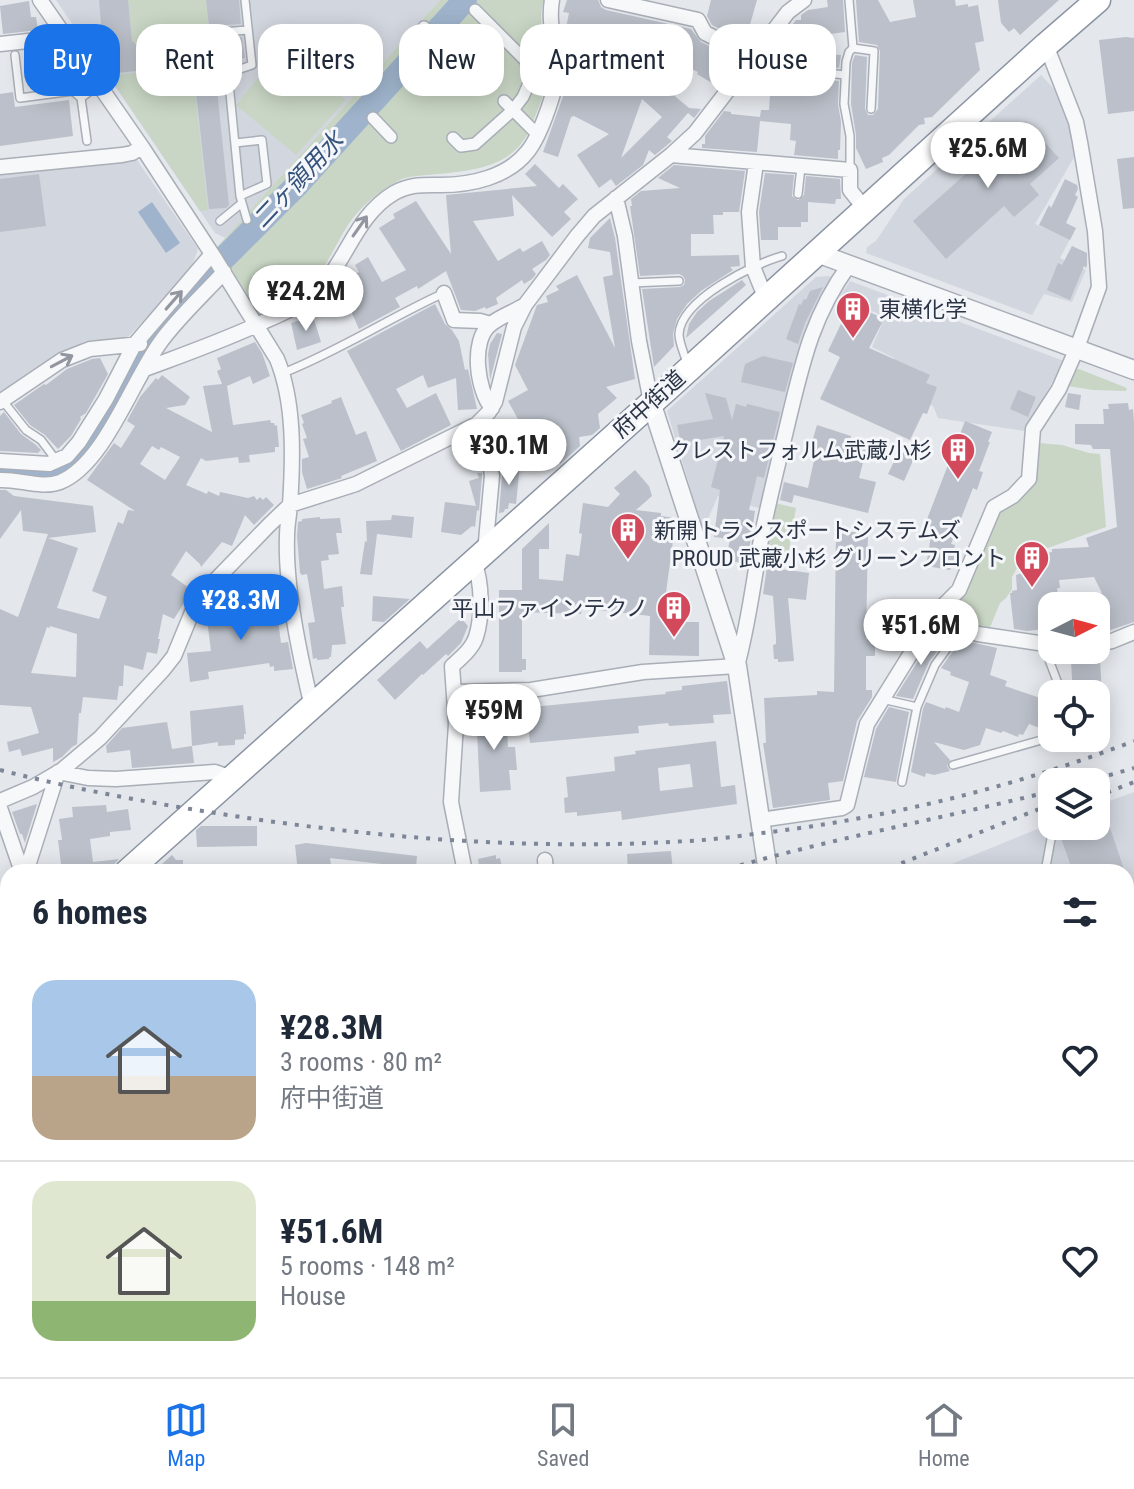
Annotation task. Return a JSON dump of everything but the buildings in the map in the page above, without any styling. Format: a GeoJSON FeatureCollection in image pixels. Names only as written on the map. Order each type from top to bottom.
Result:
{"type":"FeatureCollection","features":[{"type":"Feature","properties":{"kind":"highway","name":"府中街道"},"geometry":{"type":"LineString","coordinates":[[136,864],[1098,0]]}},
{"type":"Feature","properties":{"kind":"street"},"geometry":{"type":"LineString","coordinates":[[40,0],[56,24]]}},
{"type":"Feature","properties":{"kind":"street"},"geometry":{"type":"LineString","coordinates":[[145,369],[243,332],[295,307],[314,294],[336,266],[363,221],[391,195],[407,186],[443,185],[496,176],[528,152],[546,116],[557,80],[551,23],[552,0]]}},
{"type":"Feature","properties":{"kind":"street"},"geometry":{"type":"LineString","coordinates":[[608,0],[698,20],[709,35]]}},
{"type":"Feature","properties":{"kind":"street"},"geometry":{"type":"LineString","coordinates":[[779,24],[804,0]]}},
{"type":"Feature","properties":{"kind":"street"},"geometry":{"type":"LineString","coordinates":[[453,138],[461,146],[475,144],[513,110],[530,81],[528,67],[520,54],[475,10]]}},
{"type":"Feature","properties":{"kind":"street"},"geometry":{"type":"LineString","coordinates":[[0,44],[24,41]]}},
{"type":"Feature","properties":{"kind":"street"},"geometry":{"type":"LineString","coordinates":[[760,820],[847,805],[867,724],[936,613],[959,590],[994,507],[1013,496],[1029,479],[1033,429],[1059,389],[1099,287],[1095,231],[1076,122],[1046,45]]}},
{"type":"Feature","properties":{"kind":"street"},"geometry":{"type":"LineString","coordinates":[[107,96],[218,263],[283,373],[291,427],[287,537],[290,586],[312,707]]}},
{"type":"Feature","properties":{"kind":"street"},"geometry":{"type":"LineString","coordinates":[[0,801],[58,772],[100,738],[174,656],[204,592],[290,505],[356,484],[470,427],[488,413],[514,327],[525,305],[588,222],[695,133],[724,96]]}},
{"type":"Feature","properties":{"kind":"street"},"geometry":{"type":"LineString","coordinates":[[504,101],[537,134]]}},
{"type":"Feature","properties":{"kind":"street"},"geometry":{"type":"LineString","coordinates":[[373,118],[391,137]]}},
{"type":"Feature","properties":{"kind":"street"},"geometry":{"type":"LineString","coordinates":[[0,167],[132,153],[142,147]]}},
{"type":"Feature","properties":{"kind":"street"},"geometry":{"type":"LineString","coordinates":[[671,155],[850,170],[850,190],[865,209]]}},
{"type":"Feature","properties":{"kind":"street"},"geometry":{"type":"LineString","coordinates":[[756,163],[749,212],[753,267],[766,299]]}},
{"type":"Feature","properties":{"kind":"street"},"geometry":{"type":"LineString","coordinates":[[616,198],[625,236],[651,402],[737,666],[767,864]]}},
{"type":"Feature","properties":{"kind":"street"},"geometry":{"type":"LineString","coordinates":[[817,253],[1134,370]]}},
{"type":"Feature","properties":{"kind":"street"},"geometry":{"type":"LineString","coordinates":[[0,480],[57,483],[74,475],[96,451],[161,341],[218,263]]}},
{"type":"Feature","properties":{"kind":"street"},"geometry":{"type":"LineString","coordinates":[[0,461],[49,464],[67,456],[106,399],[134,345],[218,263]]}},
{"type":"Feature","properties":{"kind":"street"},"geometry":{"type":"LineString","coordinates":[[737,666],[772,483],[804,358],[823,307],[849,265]]}},
{"type":"Feature","properties":{"kind":"street"},"geometry":{"type":"LineString","coordinates":[[444,293],[454,320],[490,324]]}},
{"type":"Feature","properties":{"kind":"street"},"geometry":{"type":"LineString","coordinates":[[463,864],[451,802],[456,724],[452,666],[476,639],[480,612],[480,556],[492,476],[488,413],[478,354],[484,330],[525,305]]}},
{"type":"Feature","properties":{"kind":"street"},"geometry":{"type":"LineString","coordinates":[[1,402],[62,360],[90,349],[161,341]]}},
{"type":"Feature","properties":{"kind":"street"},"geometry":{"type":"LineString","coordinates":[[936,613],[961,629],[1038,643]]}},
{"type":"Feature","properties":{"kind":"street"},"geometry":{"type":"LineString","coordinates":[[1110,642],[1134,632]]}},
{"type":"Feature","properties":{"kind":"street"},"geometry":{"type":"LineString","coordinates":[[455,692],[531,690],[643,672],[737,666]]}},
{"type":"Feature","properties":{"kind":"street"},"geometry":{"type":"LineString","coordinates":[[58,772],[116,779],[215,772],[232,778]]}},
{"type":"Feature","properties":{"kind":"street"},"geometry":{"type":"LineString","coordinates":[[27,864],[58,772]]}},
{"type":"Feature","properties":{"kind":"street"},"geometry":{"type":"LineString","coordinates":[[0,808],[21,864]]}},
{"type":"Feature","properties":{"kind":"lane"},"geometry":{"type":"LineString","coordinates":[[245,0],[252,65],[228,73],[241,199],[247,220]]}},
{"type":"Feature","properties":{"kind":"lane"},"geometry":{"type":"LineString","coordinates":[[849,0],[853,48],[849,52],[845,75],[844,104],[850,136],[850,170]]}},
{"type":"Feature","properties":{"kind":"lane"},"geometry":{"type":"LineString","coordinates":[[242,30],[248,30]]}},
{"type":"Feature","properties":{"kind":"lane"},"geometry":{"type":"LineString","coordinates":[[853,48],[874,51],[871,109]]}},
{"type":"Feature","properties":{"kind":"lane"},"geometry":{"type":"LineString","coordinates":[[15,55],[20,98],[73,91],[81,98],[87,141]]}},
{"type":"Feature","properties":{"kind":"lane"},"geometry":{"type":"LineString","coordinates":[[836,74],[845,75]]}},
{"type":"Feature","properties":{"kind":"lane"},"geometry":{"type":"LineString","coordinates":[[235,143],[262,140],[268,133]]}},
{"type":"Feature","properties":{"kind":"lane"},"geometry":{"type":"LineString","coordinates":[[220,221],[241,199],[267,184],[262,140]]}},
{"type":"Feature","properties":{"kind":"lane"},"geometry":{"type":"LineString","coordinates":[[798,194],[801,167]]}},
{"type":"Feature","properties":{"kind":"lane"},"geometry":{"type":"LineString","coordinates":[[689,369],[679,333],[687,316],[706,295],[736,274],[782,256]]}},
{"type":"Feature","properties":{"kind":"lane"},"geometry":{"type":"LineString","coordinates":[[631,283],[679,281]]}},
{"type":"Feature","properties":{"kind":"lane"},"geometry":{"type":"LineString","coordinates":[[283,373],[317,360],[444,293]]}},
{"type":"Feature","properties":{"kind":"lane"},"geometry":{"type":"LineString","coordinates":[[1,402],[26,430],[41,440],[57,461]]}},
{"type":"Feature","properties":{"kind":"lane"},"geometry":{"type":"LineString","coordinates":[[902,782],[917,707],[935,665],[961,629]]}},
{"type":"Feature","properties":{"kind":"lane"},"geometry":{"type":"LineString","coordinates":[[882,698],[917,707]]}},
{"type":"Feature","properties":{"kind":"lane"},"geometry":{"type":"LineString","coordinates":[[953,765],[1038,741]]}},
{"type":"Feature","properties":{"kind":"lane"},"geometry":{"type":"LineString","coordinates":[[1046,864],[1051,840]]}},
{"type":"Feature","properties":{"kind":"shaded area"},"geometry":{"type":"Polygon","coordinates":[[[56,0],[440,0],[418,24],[399,24],[399,45],[383,63],[383,24],[258,24],[258,96],[353,96],[225,238],[215,233],[120,94],[120,24],[72,24],[56,0]]]}},
{"type":"Feature","properties":{"kind":"shaded area"},"geometry":{"type":"Polygon","coordinates":[[[1041,75],[1060,95],[1076,154],[1035,224],[1070,239],[1060,258],[1086,270],[1072,302],[1044,294],[1032,315],[866,253],[867,247],[876,241],[904,199],[1041,75]]]}},
{"type":"Feature","properties":{"kind":"shaded area"},"geometry":{"type":"Polygon","coordinates":[[[135,157],[198,249],[190,272],[126,339],[85,341],[0,396],[0,173],[135,157]]]}},
{"type":"Feature","properties":{"kind":"shaded area","name":"東横化学"},"geometry":{"type":"Polygon","coordinates":[[[829,276],[833,281],[762,509],[718,496],[703,530],[667,411],[816,277],[829,276]]]}},
{"type":"Feature","properties":{"kind":"shaded area"},"geometry":{"type":"Polygon","coordinates":[[[850,281],[1064,361],[1025,431],[938,418],[933,406],[883,383],[894,358],[872,347],[885,317],[840,296],[850,281]]]}},
{"type":"Feature","properties":{"kind":"shaded area"},"geometry":{"type":"Polygon","coordinates":[[[1134,792],[1134,864],[952,864],[1038,829],[1038,840],[1110,840],[1110,801],[1134,792]]]}},
{"type":"Feature","properties":{"kind":"green space"},"geometry":{"type":"Polygon","coordinates":[[[128,0],[206,0],[208,24],[136,24],[136,44],[132,41],[128,0]]]}},
{"type":"Feature","properties":{"kind":"green space"},"geometry":{"type":"Polygon","coordinates":[[[440,0],[544,0],[542,24],[520,24],[520,96],[542,96],[529,131],[511,154],[499,161],[471,170],[409,177],[384,189],[353,218],[312,281],[260,314],[217,247],[353,96],[383,96],[383,63],[399,45],[399,96],[504,96],[504,24],[418,24],[440,0]]]}},
{"type":"Feature","properties":{"kind":"green space"},"geometry":{"type":"Polygon","coordinates":[[[136,73],[136,96],[195,96],[208,210],[200,211],[120,92],[120,75],[136,73]]]}},
{"type":"Feature","properties":{"kind":"green space"},"geometry":{"type":"Polygon","coordinates":[[[258,78],[258,96],[342,96],[346,100],[296,155],[236,105],[258,78]]]}},
{"type":"Feature","properties":{"kind":"green space"},"geometry":{"type":"Polygon","coordinates":[[[1079,369],[1127,388],[1126,391],[1068,386],[1073,371],[1079,369]]]}},
{"type":"Feature","properties":{"kind":"green space"},"geometry":{"type":"Polygon","coordinates":[[[1039,443],[1100,454],[1106,527],[1023,557],[1012,577],[1012,589],[1000,603],[989,630],[968,625],[948,614],[965,587],[1000,510],[1010,507],[1032,486],[1039,443]]]}},
{"type":"Feature","properties":{"kind":"green space"},"geometry":{"type":"Polygon","coordinates":[[[775,503],[796,508],[787,563],[765,560],[775,503]]]}},
{"type":"Feature","properties":{"kind":"water"},"geometry":{"type":"Polygon","coordinates":[[[152,202],[180,243],[166,253],[138,212],[152,202]]]}},
{"type":"Feature","properties":{"kind":"waterway","name":"二ヶ領用水"},"geometry":{"type":"LineString","coordinates":[[0,470],[47,474],[58,472],[73,462],[91,439],[157,332],[199,283],[298,184],[465,0]]}},
{"type":"Feature","properties":{"kind":"railway"},"geometry":{"type":"LineString","coordinates":[[0,770],[130,798],[314,827],[420,838],[527,844],[634,844],[696,841],[851,820],[994,787],[1134,741]]}},
{"type":"Feature","properties":{"kind":"railway"},"geometry":{"type":"LineString","coordinates":[[1110,775],[1134,768]]}},
{"type":"Feature","properties":{"kind":"railway"},"geometry":{"type":"LineString","coordinates":[[1110,791],[1134,782]]}},
{"type":"Feature","properties":{"kind":"railway"},"geometry":{"type":"LineString","coordinates":[[746,864],[1038,794]]}},
{"type":"Feature","properties":{"kind":"railway"},"geometry":{"type":"LineString","coordinates":[[899,864],[1038,810]]}},
{"type":"Feature","properties":{"kind":"place","name":"東横化学"},"geometry":{"type":"Point","coordinates":[853,340]}},
{"type":"Feature","properties":{"kind":"place","name":"クレストフォルム武蔵小杉"},"geometry":{"type":"Point","coordinates":[958,481]}},
{"type":"Feature","properties":{"kind":"place","name":"新開トランスポートシステムズ"},"geometry":{"type":"Point","coordinates":[628,561]}},
{"type":"Feature","properties":{"kind":"place","name":"PROUD 武蔵小杉 グリーンフロント"},"geometry":{"type":"Point","coordinates":[1032,589]}},
{"type":"Feature","properties":{"kind":"place","name":"平山ファインテクノ"},"geometry":{"type":"Point","coordinates":[674,639]}}]}
